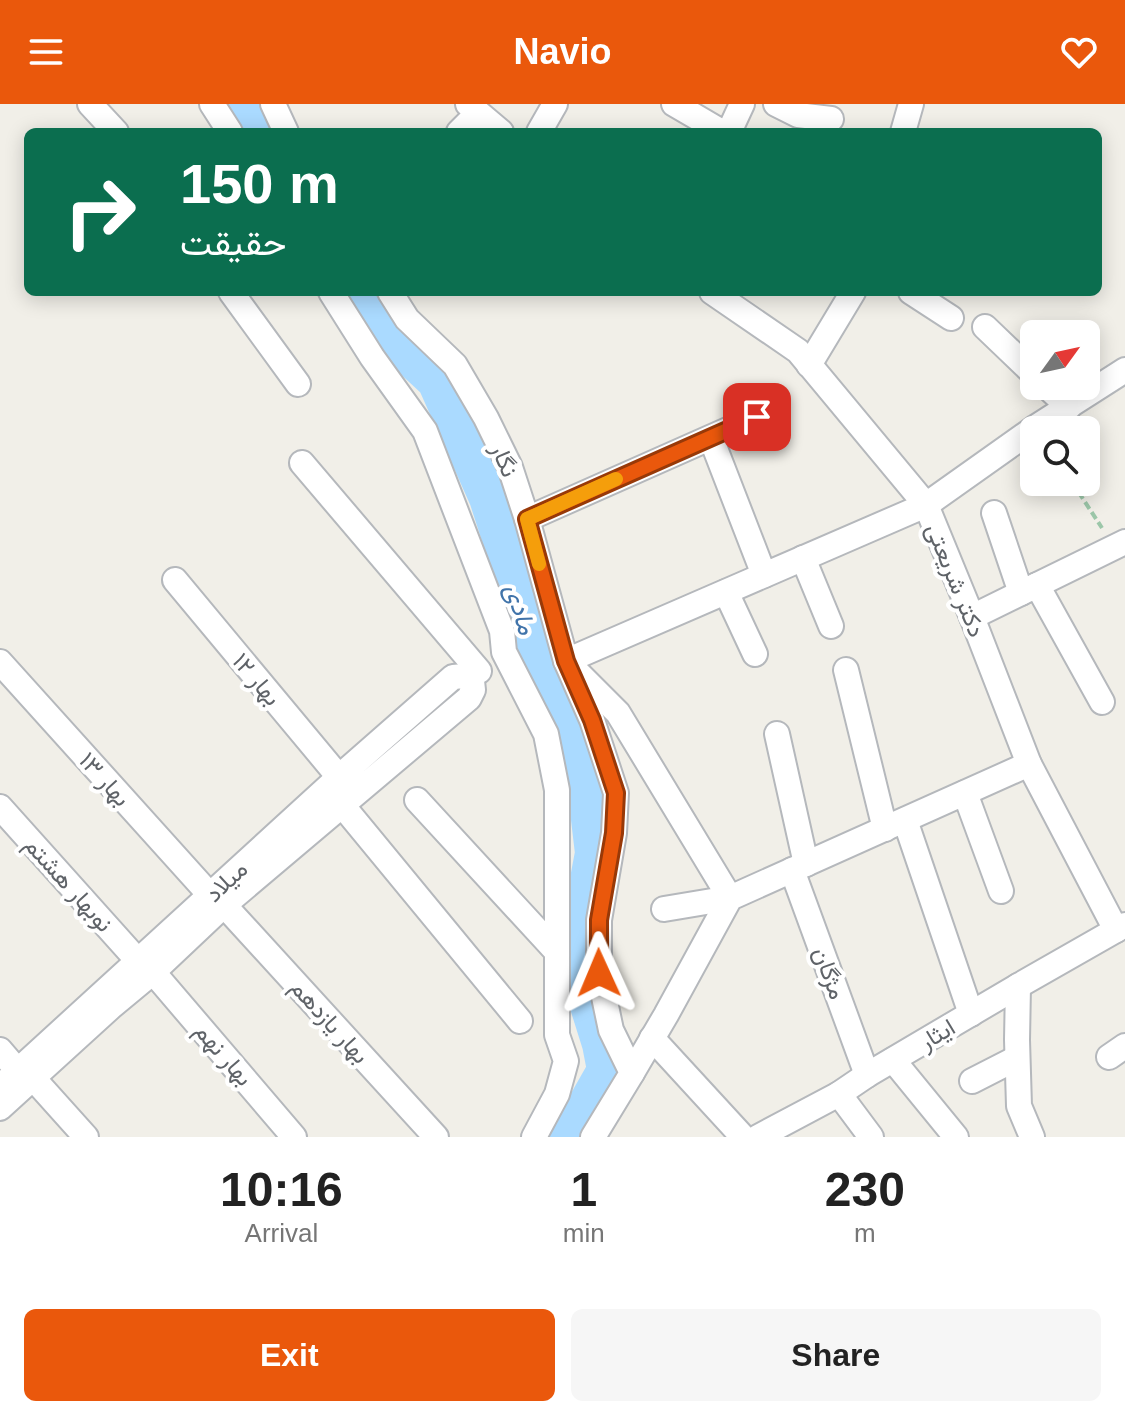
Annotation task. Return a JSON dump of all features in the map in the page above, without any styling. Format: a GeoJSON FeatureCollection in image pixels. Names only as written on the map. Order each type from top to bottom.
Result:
{"type":"FeatureCollection","features":[{"type":"Feature","properties":{"kind":"street"},"geometry":{"type":"LineString","coordinates":[[90,104],[112,128]]}},
{"type":"Feature","properties":{"kind":"street"},"geometry":{"type":"LineString","coordinates":[[212,104],[227,128]]}},
{"type":"Feature","properties":{"kind":"street"},"geometry":{"type":"LineString","coordinates":[[273,104],[284,128]]}},
{"type":"Feature","properties":{"kind":"street"},"geometry":{"type":"LineString","coordinates":[[541,128],[555,104]]}},
{"type":"Feature","properties":{"kind":"street"},"geometry":{"type":"LineString","coordinates":[[674,104],[715,128]]}},
{"type":"Feature","properties":{"kind":"street"},"geometry":{"type":"LineString","coordinates":[[731,128],[742,104]]}},
{"type":"Feature","properties":{"kind":"street"},"geometry":{"type":"LineString","coordinates":[[776,104],[798,115],[831,119]]}},
{"type":"Feature","properties":{"kind":"street"},"geometry":{"type":"LineString","coordinates":[[904,128],[911,104]]}},
{"type":"Feature","properties":{"kind":"street"},"geometry":{"type":"LineString","coordinates":[[461,128],[473,108],[496,128]]}},
{"type":"Feature","properties":{"kind":"street"},"geometry":{"type":"LineString","coordinates":[[234,296],[298,384]]}},
{"type":"Feature","properties":{"kind":"street"},"geometry":{"type":"LineString","coordinates":[[334,296],[425,431],[502,631],[504,652],[546,734],[557,790],[557,1035],[566,1061],[557,1094],[534,1137]]}},
{"type":"Feature","properties":{"kind":"street","name":"نگار"},"geometry":{"type":"LineString","coordinates":[[393,296],[407,319],[455,365],[510,467],[566,661],[592,720],[616,793],[614,833],[599,920],[599,973],[611,1030],[632,1073]]}},
{"type":"Feature","properties":{"kind":"street","name":"دکتر شریعتی"},"geometry":{"type":"LineString","coordinates":[[718,296],[798,351],[926,505],[1029,764],[1120,928]]}},
{"type":"Feature","properties":{"kind":"street"},"geometry":{"type":"LineString","coordinates":[[809,365],[851,296]]}},
{"type":"Feature","properties":{"kind":"street"},"geometry":{"type":"LineString","coordinates":[[917,296],[951,318]]}},
{"type":"Feature","properties":{"kind":"street"},"geometry":{"type":"LineString","coordinates":[[985,327],[1020,361]]}},
{"type":"Feature","properties":{"kind":"street"},"geometry":{"type":"LineString","coordinates":[[730,898],[618,713],[566,661],[926,505],[1036,427],[1125,370]]}},
{"type":"Feature","properties":{"kind":"street"},"geometry":{"type":"LineString","coordinates":[[1061,400],[1069,407]]}},
{"type":"Feature","properties":{"kind":"street"},"geometry":{"type":"LineString","coordinates":[[527,519],[757,417]]}},
{"type":"Feature","properties":{"kind":"street"},"geometry":{"type":"LineString","coordinates":[[711,438],[764,575]]}},
{"type":"Feature","properties":{"kind":"street"},"geometry":{"type":"LineString","coordinates":[[302,463],[467,681],[504,652]]}},
{"type":"Feature","properties":{"kind":"street"},"geometry":{"type":"LineString","coordinates":[[994,513],[1029,589],[1102,702]]}},
{"type":"Feature","properties":{"kind":"street"},"geometry":{"type":"LineString","coordinates":[[972,617],[1120,544]]}},
{"type":"Feature","properties":{"kind":"street"},"geometry":{"type":"LineString","coordinates":[[803,558],[831,626]]}},
{"type":"Feature","properties":{"kind":"street","name":"بهار ۱۲"},"geometry":{"type":"LineString","coordinates":[[175,580],[339,777]]}},
{"type":"Feature","properties":{"kind":"street"},"geometry":{"type":"LineString","coordinates":[[726,592],[755,654]]}},
{"type":"Feature","properties":{"kind":"street","name":"بهار ۱۳"},"geometry":{"type":"LineString","coordinates":[[0,662],[217,900]]}},
{"type":"Feature","properties":{"kind":"street"},"geometry":{"type":"LineString","coordinates":[[846,670],[895,824],[971,1014]]}},
{"type":"Feature","properties":{"kind":"street","name":"میلاد"},"geometry":{"type":"LineString","coordinates":[[327,809],[339,777],[467,681]]}},
{"type":"Feature","properties":{"kind":"street","name":"میلاد"},"geometry":{"type":"LineString","coordinates":[[0,1108],[17,1079],[146,967],[217,900],[327,809],[467,681]]}},
{"type":"Feature","properties":{"kind":"street","name":"مژگان"},"geometry":{"type":"LineString","coordinates":[[777,734],[799,867],[867,1075]]}},
{"type":"Feature","properties":{"kind":"street"},"geometry":{"type":"LineString","coordinates":[[664,909],[730,898],[1029,764]]}},
{"type":"Feature","properties":{"kind":"street"},"geometry":{"type":"LineString","coordinates":[[965,793],[1001,891]]}},
{"type":"Feature","properties":{"kind":"street"},"geometry":{"type":"LineString","coordinates":[[417,800],[557,952]]}},
{"type":"Feature","properties":{"kind":"street","name":"نوبهار هشتم"},"geometry":{"type":"LineString","coordinates":[[0,807],[146,967]]}},
{"type":"Feature","properties":{"kind":"street"},"geometry":{"type":"LineString","coordinates":[[327,809],[520,1021]]}},
{"type":"Feature","properties":{"kind":"street"},"geometry":{"type":"LineString","coordinates":[[593,1137],[730,898]]}},
{"type":"Feature","properties":{"kind":"street","name":"بهار یازدهم"},"geometry":{"type":"LineString","coordinates":[[217,900],[436,1137]]}},
{"type":"Feature","properties":{"kind":"street","name":"ایثار"},"geometry":{"type":"LineString","coordinates":[[758,1137],[839,1094],[1120,928]]}},
{"type":"Feature","properties":{"kind":"street","name":"بهار نهم"},"geometry":{"type":"LineString","coordinates":[[146,967],[294,1137]]}},
{"type":"Feature","properties":{"kind":"street"},"geometry":{"type":"LineString","coordinates":[[1018,986],[1019,1106],[1032,1137]]}},
{"type":"Feature","properties":{"kind":"street"},"geometry":{"type":"LineString","coordinates":[[652,1038],[743,1137]]}},
{"type":"Feature","properties":{"kind":"street"},"geometry":{"type":"LineString","coordinates":[[0,1050],[17,1079],[86,1137]]}},
{"type":"Feature","properties":{"kind":"street"},"geometry":{"type":"LineString","coordinates":[[972,1081],[1017,1058]]}},
{"type":"Feature","properties":{"kind":"street"},"geometry":{"type":"LineString","coordinates":[[893,1060],[956,1137]]}},
{"type":"Feature","properties":{"kind":"street"},"geometry":{"type":"LineString","coordinates":[[839,1094],[871,1137]]}},
{"type":"Feature","properties":{"kind":"path"},"geometry":{"type":"LineString","coordinates":[[1083,496],[1120,544]]}},
{"type":"Feature","properties":{"kind":"waterway","name":"مادی"},"geometry":{"type":"LineString","coordinates":[[247,104],[262,128]]}},
{"type":"Feature","properties":{"kind":"waterway","name":"مادی"},"geometry":{"type":"LineString","coordinates":[[358,296],[383,332],[436,381],[488,498],[528,638],[556,688],[584,768],[594,853],[579,933],[580,977],[606,1070],[568,1137]]}},
{"type":"Feature","properties":{"kind":"slow traffic"},"geometry":{"type":"LineString","coordinates":[[539,564],[527,519],[616,479]]}},
{"type":"Feature","properties":{"kind":"route"},"geometry":{"type":"LineString","coordinates":[[599,973],[599,920],[614,833],[616,793],[592,720],[566,661],[527,519],[757,417]]}}]}
